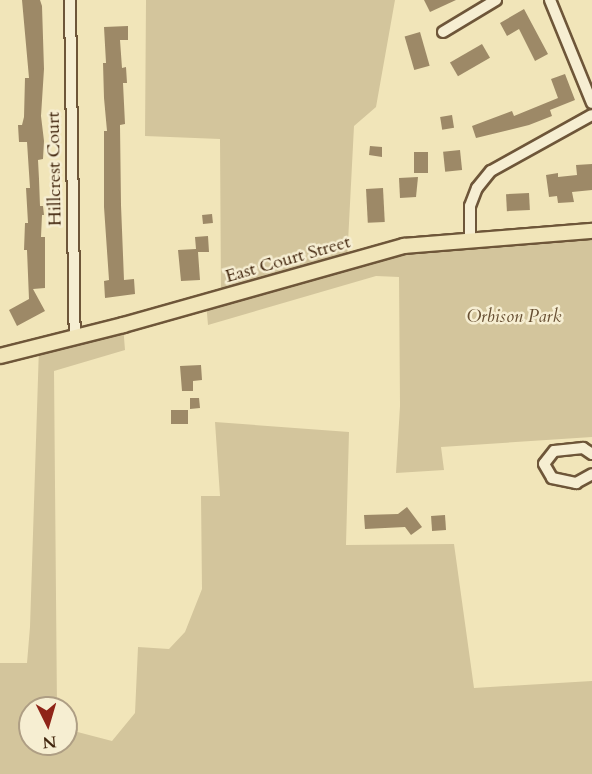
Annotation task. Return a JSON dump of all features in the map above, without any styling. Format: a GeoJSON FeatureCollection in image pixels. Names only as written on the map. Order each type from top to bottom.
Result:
{"type":"FeatureCollection","features":[{"type":"Feature","properties":{"kind":"main road","name":"East Court Street"},"geometry":{"type":"LineString","coordinates":[[0,356],[75,338],[404,246],[592,231]]}},
{"type":"Feature","properties":{"kind":"street","name":"Hillcrest Court"},"geometry":{"type":"LineString","coordinates":[[70,0],[75,338]]}},
{"type":"Feature","properties":{"kind":"street"},"geometry":{"type":"LineString","coordinates":[[442,32],[496,0]]}},
{"type":"Feature","properties":{"kind":"street"},"geometry":{"type":"LineString","coordinates":[[550,0],[592,103]]}},
{"type":"Feature","properties":{"kind":"street"},"geometry":{"type":"LineString","coordinates":[[470,239],[470,206],[477,188],[491,171],[592,115]]}},
{"type":"Feature","properties":{"kind":"street"},"geometry":{"type":"LineString","coordinates":[[592,454],[583,448],[554,451],[544,464],[552,478],[576,483],[592,474]]}},
{"type":"Feature","properties":{"kind":"green space","name":"Orbison Park"},"geometry":{"type":"Polygon","coordinates":[[[146,0],[395,0],[376,107],[354,126],[347,262],[404,246],[592,231],[592,437],[441,447],[444,470],[396,473],[400,406],[399,277],[376,276],[208,325],[206,302],[221,297],[220,139],[145,136],[146,0]]]}},
{"type":"Feature","properties":{"kind":"green space"},"geometry":{"type":"Polygon","coordinates":[[[123,325],[125,350],[54,371],[57,696],[18,696],[18,756],[78,756],[78,732],[112,741],[135,713],[138,647],[169,649],[185,632],[202,589],[201,496],[220,496],[215,422],[349,432],[346,545],[454,544],[474,688],[592,681],[592,774],[0,774],[0,663],[27,663],[39,347],[123,325]]]}},
{"type":"Feature","properties":{"kind":"building"},"geometry":{"type":"Polygon","coordinates":[[[22,0],[40,0],[42,6],[44,69],[41,116],[44,141],[43,159],[38,160],[40,206],[43,206],[44,215],[42,215],[41,237],[45,237],[45,288],[33,289],[45,311],[17,326],[9,310],[29,299],[27,250],[24,250],[25,223],[28,223],[26,188],[30,188],[27,142],[19,142],[18,125],[22,125],[24,117],[25,78],[29,78],[22,0]]]}},
{"type":"Feature","properties":{"kind":"building"},"geometry":{"type":"Polygon","coordinates":[[[424,0],[456,0],[430,12],[424,0]]]}},
{"type":"Feature","properties":{"kind":"building"},"geometry":{"type":"Polygon","coordinates":[[[524,9],[548,54],[535,61],[519,29],[507,36],[500,23],[524,9]]]}},
{"type":"Feature","properties":{"kind":"building"},"geometry":{"type":"Polygon","coordinates":[[[128,26],[128,40],[120,40],[122,68],[126,67],[127,83],[123,83],[125,124],[120,125],[121,205],[124,280],[134,279],[135,294],[105,298],[104,281],[109,280],[104,207],[104,131],[107,131],[104,98],[103,63],[106,63],[104,27],[128,26]]]}},
{"type":"Feature","properties":{"kind":"building"},"geometry":{"type":"Polygon","coordinates":[[[420,32],[430,66],[414,70],[405,36],[420,32]]]}},
{"type":"Feature","properties":{"kind":"building"},"geometry":{"type":"Polygon","coordinates":[[[482,44],[490,58],[458,76],[450,62],[482,44]]]}},
{"type":"Feature","properties":{"kind":"building"},"geometry":{"type":"Polygon","coordinates":[[[565,74],[575,100],[550,110],[552,116],[529,125],[476,138],[472,126],[512,111],[514,116],[558,98],[551,79],[565,74]]]}},
{"type":"Feature","properties":{"kind":"building"},"geometry":{"type":"Polygon","coordinates":[[[452,115],[454,128],[442,130],[440,117],[452,115]]]}},
{"type":"Feature","properties":{"kind":"building"},"geometry":{"type":"Polygon","coordinates":[[[370,146],[382,147],[382,157],[369,155],[370,146]]]}},
{"type":"Feature","properties":{"kind":"building"},"geometry":{"type":"Polygon","coordinates":[[[460,150],[462,170],[445,172],[443,152],[460,150]]]}},
{"type":"Feature","properties":{"kind":"building"},"geometry":{"type":"Polygon","coordinates":[[[414,152],[428,152],[428,173],[414,173],[414,152]]]}},
{"type":"Feature","properties":{"kind":"building"},"geometry":{"type":"Polygon","coordinates":[[[592,164],[592,190],[572,192],[574,202],[558,203],[557,196],[549,197],[546,175],[558,173],[558,177],[577,175],[576,165],[592,164]]]}},
{"type":"Feature","properties":{"kind":"building"},"geometry":{"type":"Polygon","coordinates":[[[418,177],[416,197],[400,198],[399,178],[418,177]]]}},
{"type":"Feature","properties":{"kind":"building"},"geometry":{"type":"Polygon","coordinates":[[[383,188],[385,222],[368,223],[366,189],[383,188]]]}},
{"type":"Feature","properties":{"kind":"building"},"geometry":{"type":"Polygon","coordinates":[[[529,193],[530,210],[507,211],[506,194],[529,193]]]}},
{"type":"Feature","properties":{"kind":"building"},"geometry":{"type":"Polygon","coordinates":[[[212,214],[213,223],[203,224],[202,215],[212,214]]]}},
{"type":"Feature","properties":{"kind":"building"},"geometry":{"type":"Polygon","coordinates":[[[208,236],[209,252],[198,252],[200,280],[181,281],[178,250],[196,249],[195,237],[208,236]]]}},
{"type":"Feature","properties":{"kind":"building"},"geometry":{"type":"Polygon","coordinates":[[[201,365],[202,380],[193,381],[193,391],[182,391],[180,366],[201,365]]]}},
{"type":"Feature","properties":{"kind":"building"},"geometry":{"type":"Polygon","coordinates":[[[190,398],[199,398],[200,408],[190,409],[190,398]]]}},
{"type":"Feature","properties":{"kind":"building"},"geometry":{"type":"Polygon","coordinates":[[[171,410],[188,410],[188,424],[171,424],[171,410]]]}},
{"type":"Feature","properties":{"kind":"building"},"geometry":{"type":"Polygon","coordinates":[[[407,507],[422,527],[411,535],[405,527],[365,529],[364,515],[398,514],[407,507]]]}},
{"type":"Feature","properties":{"kind":"building"},"geometry":{"type":"Polygon","coordinates":[[[445,515],[446,530],[432,531],[431,516],[445,515]]]}}]}
